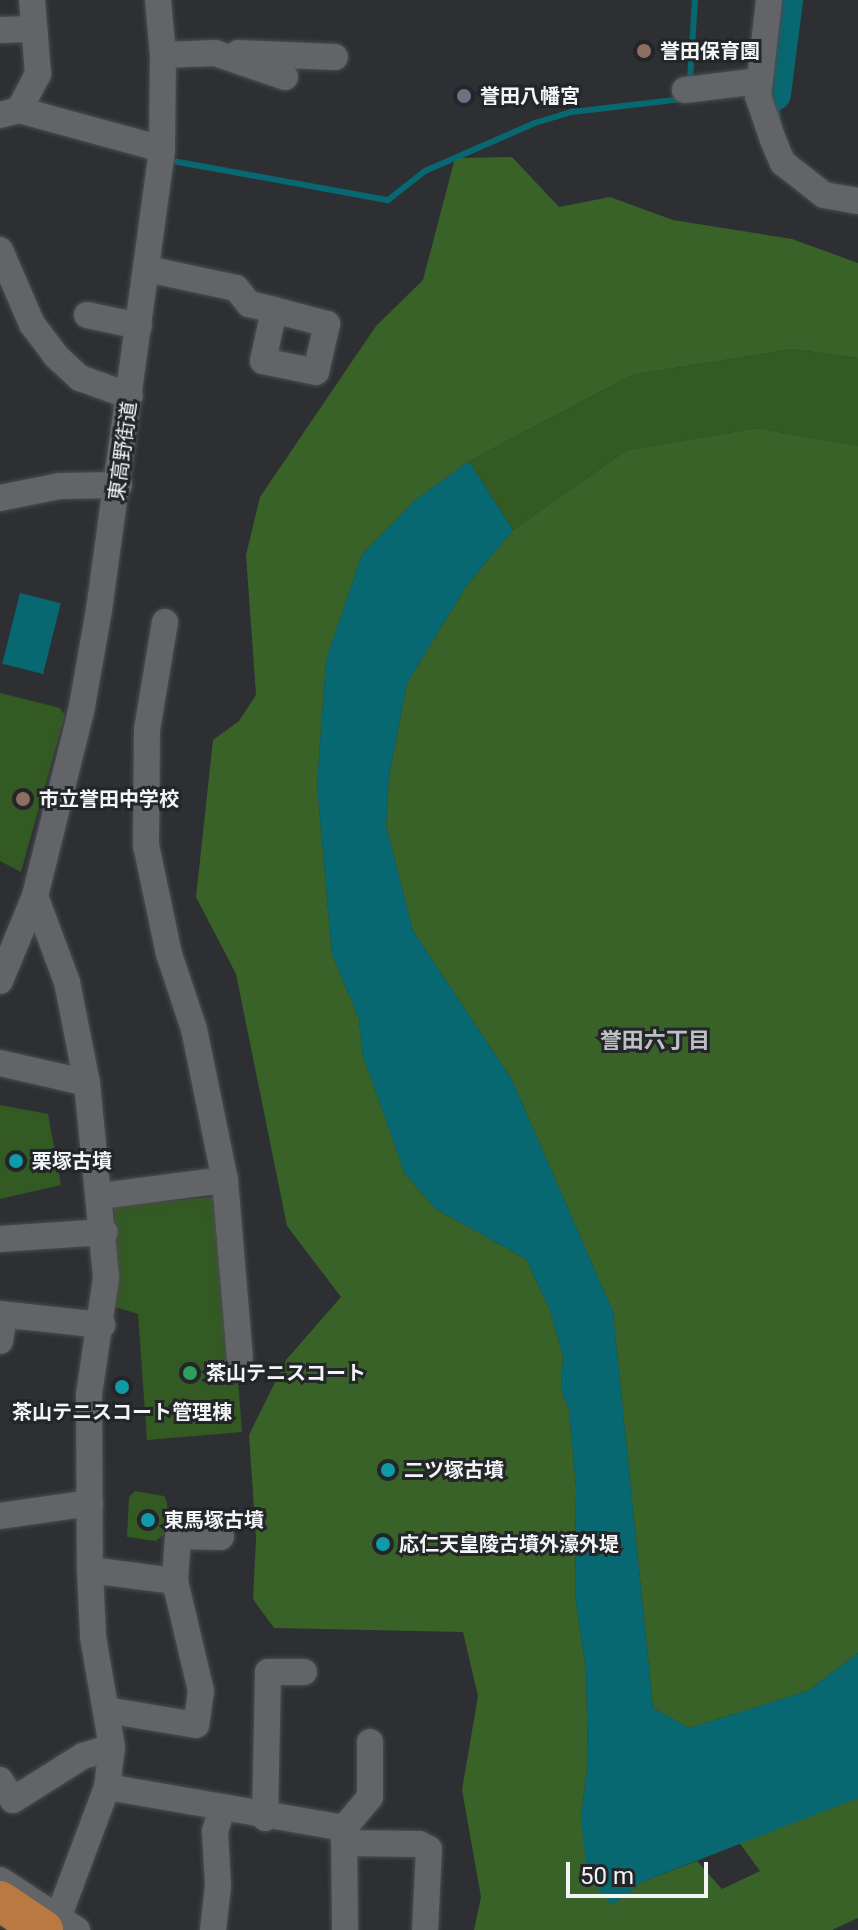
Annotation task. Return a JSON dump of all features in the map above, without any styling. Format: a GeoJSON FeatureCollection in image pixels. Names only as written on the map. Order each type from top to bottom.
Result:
{"type":"FeatureCollection","features":[{"type":"Feature","properties":{"kind":"highway"},"geometry":{"type":"LineString","coordinates":[[0,1901],[59,1926]]}},
{"type":"Feature","properties":{"kind":"street"},"geometry":{"type":"LineString","coordinates":[[32,0],[38,74],[10,113],[161,155]]}},
{"type":"Feature","properties":{"kind":"street","name":"東高野街道"},"geometry":{"type":"LineString","coordinates":[[0,981],[35,896],[81,712],[119,485],[161,155],[163,55],[158,0]]}},
{"type":"Feature","properties":{"kind":"street"},"geometry":{"type":"LineString","coordinates":[[769,0],[758,96],[783,163],[824,195],[858,201]]}},
{"type":"Feature","properties":{"kind":"street"},"geometry":{"type":"LineString","coordinates":[[0,30],[34,29]]}},
{"type":"Feature","properties":{"kind":"street"},"geometry":{"type":"LineString","coordinates":[[215,53],[285,77]]}},
{"type":"Feature","properties":{"kind":"street"},"geometry":{"type":"LineString","coordinates":[[163,55],[215,53],[335,57]]}},
{"type":"Feature","properties":{"kind":"street"},"geometry":{"type":"LineString","coordinates":[[685,90],[759,81]]}},
{"type":"Feature","properties":{"kind":"street"},"geometry":{"type":"LineString","coordinates":[[0,250],[32,324],[56,356],[88,382],[130,396]]}},
{"type":"Feature","properties":{"kind":"street"},"geometry":{"type":"LineString","coordinates":[[147,269],[236,288],[249,304],[274,310]]}},
{"type":"Feature","properties":{"kind":"street"},"geometry":{"type":"LineString","coordinates":[[87,315],[139,326]]}},
{"type":"Feature","properties":{"kind":"street"},"geometry":{"type":"LineString","coordinates":[[0,498],[60,486],[119,485]]}},
{"type":"Feature","properties":{"kind":"street"},"geometry":{"type":"LineString","coordinates":[[165,622],[147,729],[146,845],[169,954],[194,1029],[225,1180],[240,1357]]}},
{"type":"Feature","properties":{"kind":"street"},"geometry":{"type":"LineString","coordinates":[[0,1880],[59,1926],[107,1787],[112,1747],[93,1637],[90,1570],[89,1395],[102,1325],[105,1232],[87,1083],[67,982],[35,896]]}},
{"type":"Feature","properties":{"kind":"street"},"geometry":{"type":"LineString","coordinates":[[0,1063],[87,1083]]}},
{"type":"Feature","properties":{"kind":"street"},"geometry":{"type":"LineString","coordinates":[[101,1196],[225,1180]]}},
{"type":"Feature","properties":{"kind":"street"},"geometry":{"type":"LineString","coordinates":[[0,1239],[105,1232]]}},
{"type":"Feature","properties":{"kind":"street"},"geometry":{"type":"LineString","coordinates":[[0,1341],[2,1314],[102,1325]]}},
{"type":"Feature","properties":{"kind":"street"},"geometry":{"type":"LineString","coordinates":[[0,1516],[90,1503]]}},
{"type":"Feature","properties":{"kind":"street"},"geometry":{"type":"LineString","coordinates":[[106,1710],[196,1725],[201,1691],[175,1581],[178,1536],[221,1537]]}},
{"type":"Feature","properties":{"kind":"street"},"geometry":{"type":"LineString","coordinates":[[90,1570],[175,1581]]}},
{"type":"Feature","properties":{"kind":"street"},"geometry":{"type":"LineString","coordinates":[[265,1818],[268,1672],[304,1672]]}},
{"type":"Feature","properties":{"kind":"street"},"geometry":{"type":"LineString","coordinates":[[345,1930],[344,1836],[370,1797],[370,1742]]}},
{"type":"Feature","properties":{"kind":"street"},"geometry":{"type":"LineString","coordinates":[[0,1780],[13,1800],[83,1756],[112,1747]]}},
{"type":"Feature","properties":{"kind":"street"},"geometry":{"type":"LineString","coordinates":[[107,1787],[344,1836],[419,1844],[429,1849],[425,1930]]}},
{"type":"Feature","properties":{"kind":"street"},"geometry":{"type":"LineString","coordinates":[[213,1930],[218,1886],[215,1831],[222,1809]]}},
{"type":"Feature","properties":{"kind":"green space"},"geometry":{"type":"Polygon","coordinates":[[[512,157],[559,207],[610,197],[673,220],[792,239],[858,263],[858,358],[792,349],[632,375],[469,461],[413,502],[362,555],[326,660],[317,785],[332,954],[359,1019],[363,1056],[405,1174],[436,1209],[526,1259],[550,1310],[563,1356],[561,1389],[569,1410],[576,1486],[575,1596],[586,1669],[588,1763],[581,1818],[612,1905],[642,1882],[697,1861],[722,1889],[760,1871],[738,1841],[858,1798],[858,1918],[832,1930],[474,1930],[481,1897],[462,1790],[478,1696],[463,1632],[274,1628],[253,1599],[256,1538],[249,1435],[286,1360],[341,1297],[287,1226],[236,974],[196,897],[213,740],[239,721],[256,695],[246,555],[260,497],[376,326],[423,280],[455,158],[512,157]]]}},
{"type":"Feature","properties":{"kind":"green space"},"geometry":{"type":"Polygon","coordinates":[[[792,349],[858,358],[858,446],[757,428],[627,450],[513,530],[469,461],[632,375],[792,349]]]}},
{"type":"Feature","properties":{"kind":"green space"},"geometry":{"type":"Polygon","coordinates":[[[757,428],[858,446],[858,1653],[808,1691],[689,1728],[653,1708],[613,1312],[512,1080],[413,931],[386,825],[389,776],[407,683],[467,585],[513,530],[627,450],[757,428]]]}},
{"type":"Feature","properties":{"kind":"green space"},"geometry":{"type":"Polygon","coordinates":[[[0,693],[60,708],[65,715],[21,872],[0,861],[0,693]]]}},
{"type":"Feature","properties":{"kind":"green space"},"geometry":{"type":"Polygon","coordinates":[[[0,1105],[48,1114],[61,1185],[0,1199],[0,1105]]]}},
{"type":"Feature","properties":{"kind":"green space","name":"茶山テニスコート"},"geometry":{"type":"Polygon","coordinates":[[[224,1196],[242,1432],[147,1440],[138,1314],[115,1307],[114,1206],[224,1196]]]}},
{"type":"Feature","properties":{"kind":"green space"},"geometry":{"type":"Polygon","coordinates":[[[135,1491],[164,1496],[167,1502],[168,1531],[156,1541],[127,1537],[129,1497],[135,1491]]]}},
{"type":"Feature","properties":{"kind":"water"},"geometry":{"type":"Polygon","coordinates":[[[469,461],[513,530],[467,585],[407,683],[389,776],[386,825],[413,931],[512,1080],[613,1312],[653,1708],[689,1728],[808,1691],[858,1653],[858,1798],[642,1882],[612,1905],[587,1875],[581,1818],[588,1763],[586,1669],[575,1596],[576,1486],[569,1410],[561,1389],[563,1356],[550,1310],[526,1259],[436,1209],[405,1174],[363,1056],[359,1019],[332,954],[317,785],[326,660],[362,555],[413,502],[469,461]]]}},
{"type":"Feature","properties":{"kind":"water"},"geometry":{"type":"Polygon","coordinates":[[[20,593],[61,603],[43,674],[2,664],[20,593]]]}},
{"type":"Feature","properties":{"kind":"waterway"},"geometry":{"type":"LineString","coordinates":[[690,79],[695,0]]}},
{"type":"Feature","properties":{"kind":"waterway"},"geometry":{"type":"LineString","coordinates":[[774,94],[786,0]]}},
{"type":"Feature","properties":{"kind":"waterway"},"geometry":{"type":"LineString","coordinates":[[764,91],[774,94],[778,120]]}},
{"type":"Feature","properties":{"kind":"waterway"},"geometry":{"type":"LineString","coordinates":[[167,160],[388,200],[425,171],[535,123],[572,112],[682,99]]}},
{"type":"Feature","properties":{"kind":"place","name":"誉田保育園"},"geometry":{"type":"Point","coordinates":[644,51]}},
{"type":"Feature","properties":{"kind":"place","name":"誉田八幡宮"},"geometry":{"type":"Point","coordinates":[464,96]}},
{"type":"Feature","properties":{"kind":"place","name":"市立誉田中学校"},"geometry":{"type":"Point","coordinates":[23,799]}},
{"type":"Feature","properties":{"kind":"place","name":"栗塚古墳"},"geometry":{"type":"Point","coordinates":[16,1161]}},
{"type":"Feature","properties":{"kind":"place","name":"茶山テニスコート"},"geometry":{"type":"Point","coordinates":[190,1373]}},
{"type":"Feature","properties":{"kind":"place","name":"茶山テニスコート管理棟"},"geometry":{"type":"Point","coordinates":[122,1387]}},
{"type":"Feature","properties":{"kind":"place","name":"二ツ塚古墳"},"geometry":{"type":"Point","coordinates":[388,1470]}},
{"type":"Feature","properties":{"kind":"place","name":"東馬塚古墳"},"geometry":{"type":"Point","coordinates":[148,1520]}},
{"type":"Feature","properties":{"kind":"place","name":"応仁天皇陵古墳外濠外堤"},"geometry":{"type":"Point","coordinates":[383,1544]}},
{"type":"Feature","properties":{"kind":"district","name":"誉田六丁目"},"geometry":{"type":"Point","coordinates":[655,1041]}}]}
